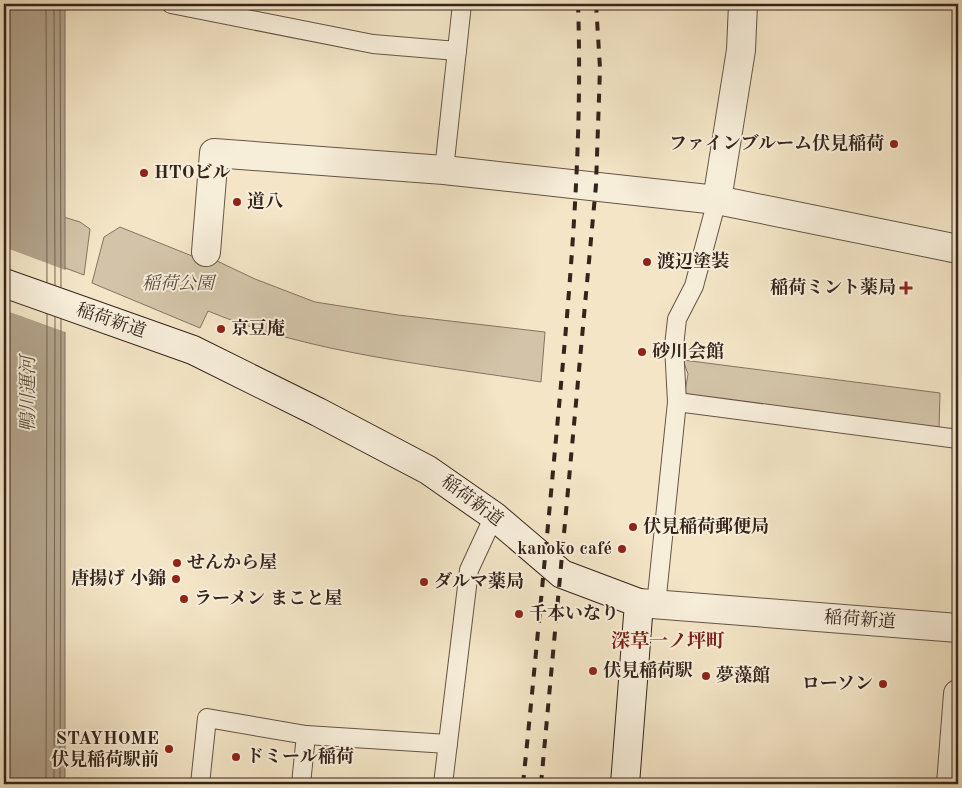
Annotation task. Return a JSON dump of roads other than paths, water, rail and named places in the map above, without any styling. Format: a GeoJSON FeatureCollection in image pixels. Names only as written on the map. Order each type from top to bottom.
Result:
{"type":"FeatureCollection","features":[{"type":"Feature","properties":{"kind":"street"},"geometry":{"type":"LineString","coordinates":[[717,200],[741,50],[743,4]]}},
{"type":"Feature","properties":{"kind":"street"},"geometry":{"type":"LineString","coordinates":[[206,252],[214,153],[444,170],[717,200],[958,249]]}},
{"type":"Feature","properties":{"kind":"street","name":"稲荷新道"},"geometry":{"type":"LineString","coordinates":[[4,283],[193,350],[428,470],[494,516],[562,574],[648,604],[958,628]]}},
{"type":"Feature","properties":{"kind":"street"},"geometry":{"type":"LineString","coordinates":[[624,784],[648,604]]}},
{"type":"Feature","properties":{"kind":"street"},"geometry":{"type":"LineString","coordinates":[[951,784],[958,694]]}},
{"type":"Feature","properties":{"kind":"lane"},"geometry":{"type":"LineString","coordinates":[[171,4],[373,44],[457,51]]}},
{"type":"Feature","properties":{"kind":"lane"},"geometry":{"type":"LineString","coordinates":[[444,170],[462,4]]}},
{"type":"Feature","properties":{"kind":"lane"},"geometry":{"type":"LineString","coordinates":[[648,604],[677,402],[674,346],[677,319],[694,286],[717,200]]}},
{"type":"Feature","properties":{"kind":"lane"},"geometry":{"type":"LineString","coordinates":[[677,402],[958,439]]}},
{"type":"Feature","properties":{"kind":"lane"},"geometry":{"type":"LineString","coordinates":[[443,784],[469,570],[494,516]]}},
{"type":"Feature","properties":{"kind":"lane"},"geometry":{"type":"LineString","coordinates":[[200,784],[207,718],[306,735],[448,744]]}},
{"type":"Feature","properties":{"kind":"lane"},"geometry":{"type":"LineString","coordinates":[[301,784],[306,735]]}},
{"type":"Feature","properties":{"kind":"water","name":"鴨川運河"},"geometry":{"type":"Polygon","coordinates":[[[4,4],[65,4],[65,784],[4,784],[4,4]]]}},
{"type":"Feature","properties":{"kind":"railway"},"geometry":{"type":"LineString","coordinates":[[523,784],[571,269],[579,110],[578,4]]}},
{"type":"Feature","properties":{"kind":"railway"},"geometry":{"type":"LineString","coordinates":[[541,784],[596,185],[600,68],[596,4]]}},
{"type":"Feature","properties":{"kind":"place","name":"ファインブルーム伏見稲荷"},"geometry":{"type":"Point","coordinates":[894,144]}},
{"type":"Feature","properties":{"kind":"place","name":"HTOビル"},"geometry":{"type":"Point","coordinates":[144,173]}},
{"type":"Feature","properties":{"kind":"place","name":"道八"},"geometry":{"type":"Point","coordinates":[237,202]}},
{"type":"Feature","properties":{"kind":"place","name":"渡辺塗装"},"geometry":{"type":"Point","coordinates":[647,262]}},
{"type":"Feature","properties":{"kind":"place","name":"稲荷ミント薬局"},"geometry":{"type":"Point","coordinates":[906,288]}},
{"type":"Feature","properties":{"kind":"place","name":"京豆庵"},"geometry":{"type":"Point","coordinates":[221,329]}},
{"type":"Feature","properties":{"kind":"place","name":"砂川会館"},"geometry":{"type":"Point","coordinates":[642,352]}},
{"type":"Feature","properties":{"kind":"place","name":"伏見稲荷郵便局"},"geometry":{"type":"Point","coordinates":[633,527]}},
{"type":"Feature","properties":{"kind":"place","name":"kanoko café"},"geometry":{"type":"Point","coordinates":[622,549]}},
{"type":"Feature","properties":{"kind":"place","name":"せんから屋"},"geometry":{"type":"Point","coordinates":[177,563]}},
{"type":"Feature","properties":{"kind":"place","name":"唐揚げ 小錦"},"geometry":{"type":"Point","coordinates":[176,579]}},
{"type":"Feature","properties":{"kind":"place","name":"ダルマ薬局"},"geometry":{"type":"Point","coordinates":[424,582]}},
{"type":"Feature","properties":{"kind":"place","name":"ラーメン まこと屋"},"geometry":{"type":"Point","coordinates":[184,599]}},
{"type":"Feature","properties":{"kind":"place","name":"千本いなり"},"geometry":{"type":"Point","coordinates":[519,614]}},
{"type":"Feature","properties":{"kind":"place","name":"伏見稲荷駅"},"geometry":{"type":"Point","coordinates":[593,671]}},
{"type":"Feature","properties":{"kind":"place","name":"夢藻館"},"geometry":{"type":"Point","coordinates":[706,676]}},
{"type":"Feature","properties":{"kind":"place","name":"ローソン"},"geometry":{"type":"Point","coordinates":[883,684]}},
{"type":"Feature","properties":{"kind":"place","name":"STAYHOME 伏見稲荷駅前"},"geometry":{"type":"Point","coordinates":[169,749]}},
{"type":"Feature","properties":{"kind":"place","name":"ドミール稲荷"},"geometry":{"type":"Point","coordinates":[236,757]}},
{"type":"Feature","properties":{"kind":"district","name":"深草一ノ坪町"},"geometry":{"type":"Point","coordinates":[668,642]}},
{"type":"Feature","properties":{"kind":"park label","name":"稲荷公園"},"geometry":{"type":"Point","coordinates":[178,284]}}]}
